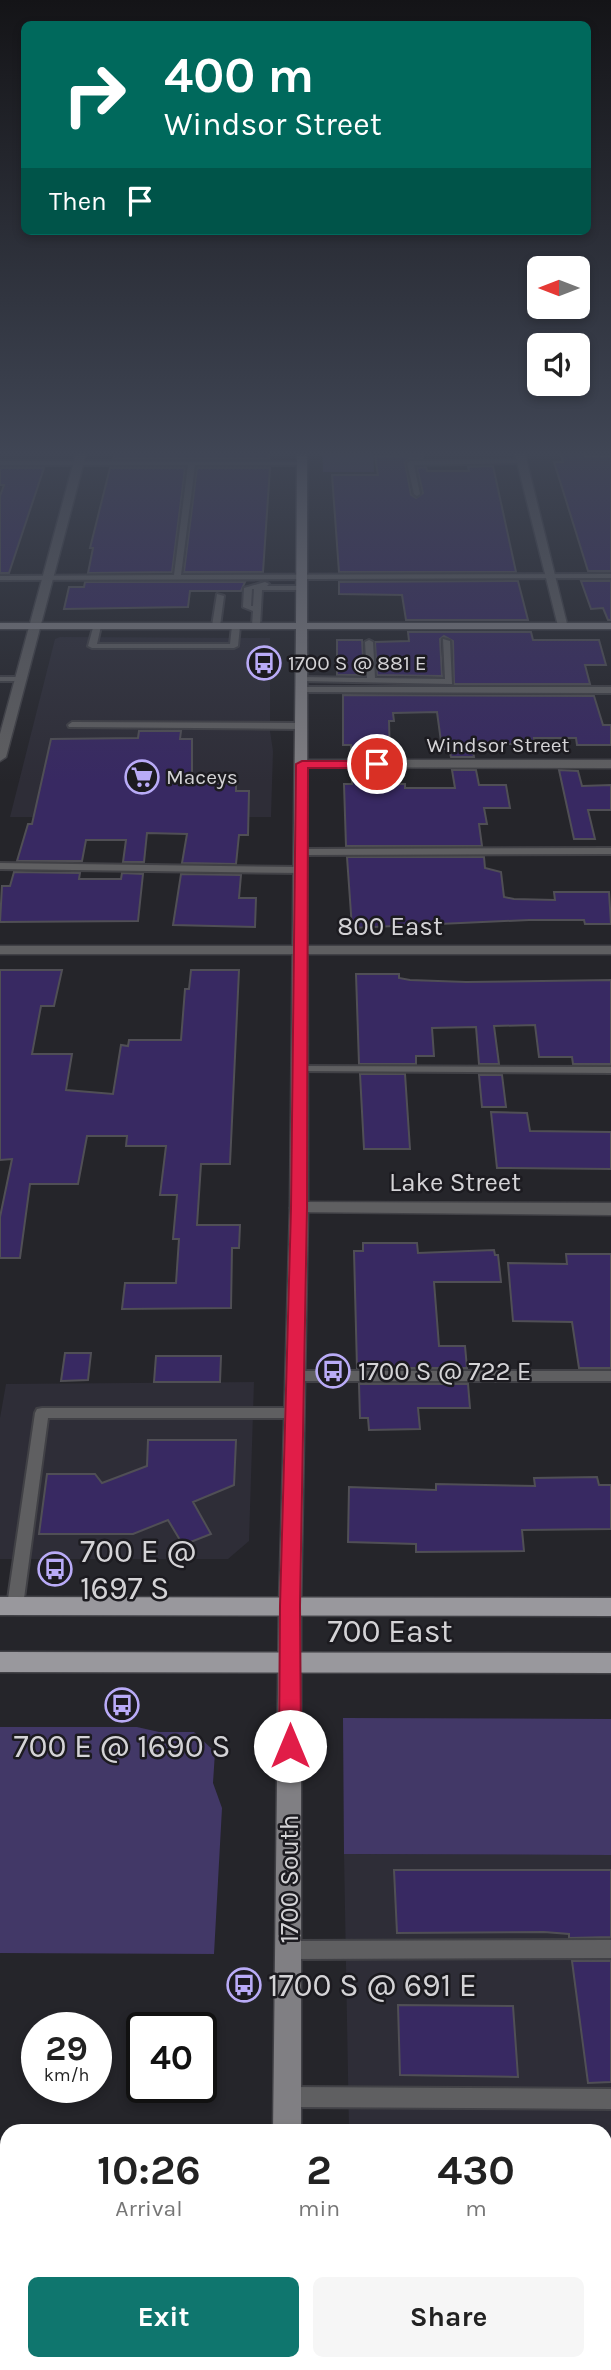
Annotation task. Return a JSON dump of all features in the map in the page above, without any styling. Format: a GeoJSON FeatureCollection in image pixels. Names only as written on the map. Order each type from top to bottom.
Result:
{"type":"FeatureCollection","features":[{"type":"Feature","properties":{"kind":"main road","name":"700 East"},"geometry":{"type":"LineString","coordinates":[[7,1606],[611,1606]]}},
{"type":"Feature","properties":{"kind":"main road","name":"700 East"},"geometry":{"type":"LineString","coordinates":[[0,1661],[611,1663]]}},
{"type":"Feature","properties":{"kind":"street"},"geometry":{"type":"LineString","coordinates":[[0,757],[53,561]]}},
{"type":"Feature","properties":{"kind":"street","name":"1700 South"},"geometry":{"type":"LineString","coordinates":[[287,2124],[290,1606],[299,1208],[302,561]]}},
{"type":"Feature","properties":{"kind":"street"},"geometry":{"type":"LineString","coordinates":[[548,561],[564,625]]}},
{"type":"Feature","properties":{"kind":"street"},"geometry":{"type":"LineString","coordinates":[[0,626],[611,626]]}},
{"type":"Feature","properties":{"kind":"street","name":"Windsor Street"},"geometry":{"type":"LineString","coordinates":[[302,764],[611,764]]}},
{"type":"Feature","properties":{"kind":"street","name":"800 East"},"geometry":{"type":"LineString","coordinates":[[0,950],[611,950]]}},
{"type":"Feature","properties":{"kind":"street","name":"Lake Street"},"geometry":{"type":"LineString","coordinates":[[299,1208],[611,1209]]}},
{"type":"Feature","properties":{"kind":"lane"},"geometry":{"type":"LineString","coordinates":[[177,577],[179,561]]}},
{"type":"Feature","properties":{"kind":"lane"},"geometry":{"type":"LineString","coordinates":[[0,578],[177,577],[302,583],[611,576]]}},
{"type":"Feature","properties":{"kind":"lane"},"geometry":{"type":"LineString","coordinates":[[256,625],[258,588],[302,583]]}},
{"type":"Feature","properties":{"kind":"lane"},"geometry":{"type":"LineString","coordinates":[[216,626],[220,596]]}},
{"type":"Feature","properties":{"kind":"lane"},"geometry":{"type":"LineString","coordinates":[[97,626],[92,646],[234,646],[236,625]]}},
{"type":"Feature","properties":{"kind":"lane"},"geometry":{"type":"LineString","coordinates":[[302,684],[449,682],[446,641]]}},
{"type":"Feature","properties":{"kind":"lane"},"geometry":{"type":"LineString","coordinates":[[369,642],[371,681]]}},
{"type":"Feature","properties":{"kind":"lane"},"geometry":{"type":"LineString","coordinates":[[0,679],[21,679]]}},
{"type":"Feature","properties":{"kind":"lane"},"geometry":{"type":"LineString","coordinates":[[302,684],[611,690]]}},
{"type":"Feature","properties":{"kind":"lane"},"geometry":{"type":"LineString","coordinates":[[72,725],[302,726]]}},
{"type":"Feature","properties":{"kind":"lane"},"geometry":{"type":"LineString","coordinates":[[301,852],[611,851]]}},
{"type":"Feature","properties":{"kind":"lane"},"geometry":{"type":"LineString","coordinates":[[0,866],[301,870]]}},
{"type":"Feature","properties":{"kind":"lane"},"geometry":{"type":"LineString","coordinates":[[299,1069],[611,1070]]}},
{"type":"Feature","properties":{"kind":"lane"},"geometry":{"type":"LineString","coordinates":[[295,1376],[611,1376]]}},
{"type":"Feature","properties":{"kind":"lane"},"geometry":{"type":"LineString","coordinates":[[7,1606],[41,1413],[295,1413]]}},
{"type":"Feature","properties":{"kind":"lane"},"geometry":{"type":"LineString","coordinates":[[289,1950],[611,1949]]}},
{"type":"Feature","properties":{"kind":"lane"},"geometry":{"type":"LineString","coordinates":[[288,2097],[611,2099]]}},
{"type":"Feature","properties":{"kind":"shaded area"},"geometry":{"type":"Polygon","coordinates":[[[270,638],[270,731],[273,751],[271,817],[10,817],[55,639],[270,638]]]}},
{"type":"Feature","properties":{"kind":"shaded area"},"geometry":{"type":"Polygon","coordinates":[[[254,1382],[249,1541],[228,1559],[0,1559],[0,1418],[6,1384],[254,1382]]]}},
{"type":"Feature","properties":{"kind":"shaded area"},"geometry":{"type":"Polygon","coordinates":[[[343,1718],[611,1719],[611,1855],[344,1854],[343,1718]]]}},
{"type":"Feature","properties":{"kind":"shaded area"},"geometry":{"type":"Polygon","coordinates":[[[0,1727],[137,1727],[159,1732],[194,1732],[215,1752],[213,1783],[222,1808],[214,1954],[0,1953],[0,1727]]]}},
{"type":"Feature","properties":{"kind":"shaded area"},"geometry":{"type":"Polygon","coordinates":[[[344,1854],[611,1855],[611,2124],[349,2124],[344,1854]]]}},
{"type":"Feature","properties":{"kind":"building"},"geometry":{"type":"Polygon","coordinates":[[[0,561],[13,561],[9,573],[0,573],[0,561]]]}},
{"type":"Feature","properties":{"kind":"building"},"geometry":{"type":"Polygon","coordinates":[[[90,561],[173,561],[172,572],[88,573],[90,561]]]}},
{"type":"Feature","properties":{"kind":"building"},"geometry":{"type":"Polygon","coordinates":[[[185,561],[264,561],[263,572],[184,572],[185,561]]]}},
{"type":"Feature","properties":{"kind":"building"},"geometry":{"type":"Polygon","coordinates":[[[338,561],[514,561],[516,572],[339,572],[338,561]]]}},
{"type":"Feature","properties":{"kind":"building"},"geometry":{"type":"Polygon","coordinates":[[[585,561],[611,561],[611,571],[588,571],[585,561]]]}},
{"type":"Feature","properties":{"kind":"building"},"geometry":{"type":"Polygon","coordinates":[[[518,581],[528,620],[406,620],[402,595],[339,594],[339,582],[518,581]]]}},
{"type":"Feature","properties":{"kind":"building"},"geometry":{"type":"Polygon","coordinates":[[[581,581],[611,581],[611,620],[608,620],[603,608],[591,609],[581,581]]]}},
{"type":"Feature","properties":{"kind":"building"},"geometry":{"type":"Polygon","coordinates":[[[85,582],[245,582],[241,591],[190,591],[188,607],[64,609],[69,587],[84,587],[85,582]]]}},
{"type":"Feature","properties":{"kind":"building"},"geometry":{"type":"Polygon","coordinates":[[[408,632],[531,632],[533,640],[599,640],[606,665],[585,665],[590,684],[454,684],[453,641],[444,636],[440,639],[442,676],[377,675],[375,642],[409,641],[408,632]]]}},
{"type":"Feature","properties":{"kind":"building"},"geometry":{"type":"Polygon","coordinates":[[[337,640],[362,640],[364,675],[337,675],[337,640]]]}},
{"type":"Feature","properties":{"kind":"building"},"geometry":{"type":"Polygon","coordinates":[[[343,695],[594,696],[603,725],[611,725],[611,745],[577,745],[576,738],[534,738],[535,744],[472,744],[474,757],[451,757],[449,749],[442,749],[437,712],[393,713],[394,721],[389,721],[390,757],[351,757],[351,745],[343,745],[343,695]]]}},
{"type":"Feature","properties":{"kind":"building"},"geometry":{"type":"Polygon","coordinates":[[[139,731],[181,731],[180,739],[192,739],[192,783],[236,783],[236,791],[249,791],[248,835],[239,835],[236,864],[182,863],[187,834],[147,833],[144,862],[123,862],[126,840],[86,840],[82,861],[17,861],[28,824],[32,824],[51,739],[138,738],[139,731]]]}},
{"type":"Feature","properties":{"kind":"building"},"geometry":{"type":"Polygon","coordinates":[[[352,770],[391,770],[392,784],[405,784],[405,788],[455,788],[452,770],[476,770],[479,785],[506,785],[510,808],[484,808],[487,824],[479,824],[482,846],[346,846],[344,784],[352,784],[352,770]]]}},
{"type":"Feature","properties":{"kind":"building"},"geometry":{"type":"Polygon","coordinates":[[[559,770],[578,771],[582,786],[611,785],[611,810],[588,810],[595,839],[574,839],[559,770]]]}},
{"type":"Feature","properties":{"kind":"building"},"geometry":{"type":"Polygon","coordinates":[[[347,857],[484,857],[485,868],[501,872],[504,897],[555,900],[554,892],[609,892],[611,924],[585,924],[584,920],[529,920],[352,928],[347,857]]]}},
{"type":"Feature","properties":{"kind":"building"},"geometry":{"type":"Polygon","coordinates":[[[14,872],[80,873],[79,879],[121,879],[122,873],[143,874],[138,921],[0,922],[2,886],[10,886],[14,872]]]}},
{"type":"Feature","properties":{"kind":"building"},"geometry":{"type":"Polygon","coordinates":[[[181,874],[241,875],[239,898],[256,898],[255,927],[173,925],[181,874]]]}},
{"type":"Feature","properties":{"kind":"building"},"geometry":{"type":"Polygon","coordinates":[[[0,970],[62,970],[54,1006],[41,1006],[32,1054],[72,1054],[66,1090],[113,1094],[121,1045],[128,1046],[129,1040],[181,1040],[185,989],[189,989],[191,970],[239,970],[230,1164],[201,1164],[197,1225],[240,1225],[239,1248],[232,1248],[231,1308],[122,1309],[125,1283],[176,1283],[179,1239],[173,1239],[177,1195],[160,1195],[166,1146],[126,1146],[127,1136],[87,1136],[78,1184],[30,1184],[20,1258],[0,1258],[0,1217],[12,1159],[0,1160],[0,970]]]}},
{"type":"Feature","properties":{"kind":"building"},"geometry":{"type":"Polygon","coordinates":[[[356,974],[399,974],[399,978],[410,980],[466,982],[611,980],[611,1064],[573,1064],[572,1057],[539,1057],[535,1025],[494,1026],[499,1064],[479,1064],[476,1027],[432,1028],[434,1056],[416,1056],[416,1064],[359,1064],[356,974]]]}},
{"type":"Feature","properties":{"kind":"building"},"geometry":{"type":"Polygon","coordinates":[[[360,1074],[405,1074],[410,1149],[364,1149],[360,1074]]]}},
{"type":"Feature","properties":{"kind":"building"},"geometry":{"type":"Polygon","coordinates":[[[479,1075],[502,1075],[506,1107],[482,1107],[479,1075]]]}},
{"type":"Feature","properties":{"kind":"building"},"geometry":{"type":"Polygon","coordinates":[[[491,1112],[527,1113],[530,1131],[611,1132],[611,1169],[497,1168],[491,1112]]]}},
{"type":"Feature","properties":{"kind":"building"},"geometry":{"type":"Polygon","coordinates":[[[363,1243],[417,1243],[418,1253],[494,1250],[495,1255],[498,1255],[501,1282],[434,1282],[439,1346],[465,1346],[467,1368],[357,1368],[354,1251],[363,1251],[363,1243]]]}},
{"type":"Feature","properties":{"kind":"building"},"geometry":{"type":"Polygon","coordinates":[[[566,1254],[611,1254],[611,1368],[579,1368],[572,1322],[513,1321],[508,1263],[567,1264],[566,1254]]]}},
{"type":"Feature","properties":{"kind":"building"},"geometry":{"type":"Polygon","coordinates":[[[65,1353],[91,1353],[88,1380],[61,1381],[65,1353]]]}},
{"type":"Feature","properties":{"kind":"building"},"geometry":{"type":"Polygon","coordinates":[[[156,1356],[221,1356],[220,1382],[154,1382],[156,1356]]]}},
{"type":"Feature","properties":{"kind":"building"},"geometry":{"type":"Polygon","coordinates":[[[359,1384],[468,1384],[470,1408],[418,1408],[420,1429],[369,1430],[368,1418],[360,1418],[359,1384]]]}},
{"type":"Feature","properties":{"kind":"building"},"geometry":{"type":"Polygon","coordinates":[[[148,1440],[236,1440],[234,1485],[193,1502],[211,1534],[183,1545],[168,1520],[133,1534],[39,1534],[47,1474],[95,1474],[102,1483],[147,1466],[148,1440]]]}},
{"type":"Feature","properties":{"kind":"building"},"geometry":{"type":"Polygon","coordinates":[[[597,1477],[599,1485],[611,1485],[611,1529],[522,1530],[524,1551],[416,1552],[416,1544],[348,1542],[349,1487],[436,1490],[436,1484],[535,1486],[534,1478],[597,1477]]]}},
{"type":"Feature","properties":{"kind":"building"},"geometry":{"type":"Polygon","coordinates":[[[394,1870],[611,1870],[611,1937],[569,1938],[569,1934],[544,1932],[397,1933],[394,1870]]]}},
{"type":"Feature","properties":{"kind":"building"},"geometry":{"type":"Polygon","coordinates":[[[572,1961],[611,1961],[611,2082],[588,2083],[572,1961]]]}},
{"type":"Feature","properties":{"kind":"building"},"geometry":{"type":"Polygon","coordinates":[[[398,2005],[513,2006],[518,2077],[400,2075],[398,2005]]]}},
{"type":"Feature","properties":{"kind":"place","name":"1700 S @ 881 E"},"geometry":{"type":"Point","coordinates":[264,663]}},
{"type":"Feature","properties":{"kind":"place","name":"Maceys"},"geometry":{"type":"Point","coordinates":[142,777]}},
{"type":"Feature","properties":{"kind":"place","name":"1700 S @ 722 E"},"geometry":{"type":"Point","coordinates":[333,1371]}},
{"type":"Feature","properties":{"kind":"place","name":"700 E @ 1697 S"},"geometry":{"type":"Point","coordinates":[55,1569]}},
{"type":"Feature","properties":{"kind":"place","name":"700 E @ 1690 S"},"geometry":{"type":"Point","coordinates":[122,1705]}},
{"type":"Feature","properties":{"kind":"place","name":"1700 S @ 691 E"},"geometry":{"type":"Point","coordinates":[244,1985]}},
{"type":"Feature","properties":{"kind":"route"},"geometry":{"type":"LineString","coordinates":[[290,1746],[290,1606],[299,1208],[302,764],[377,764]]}}]}
